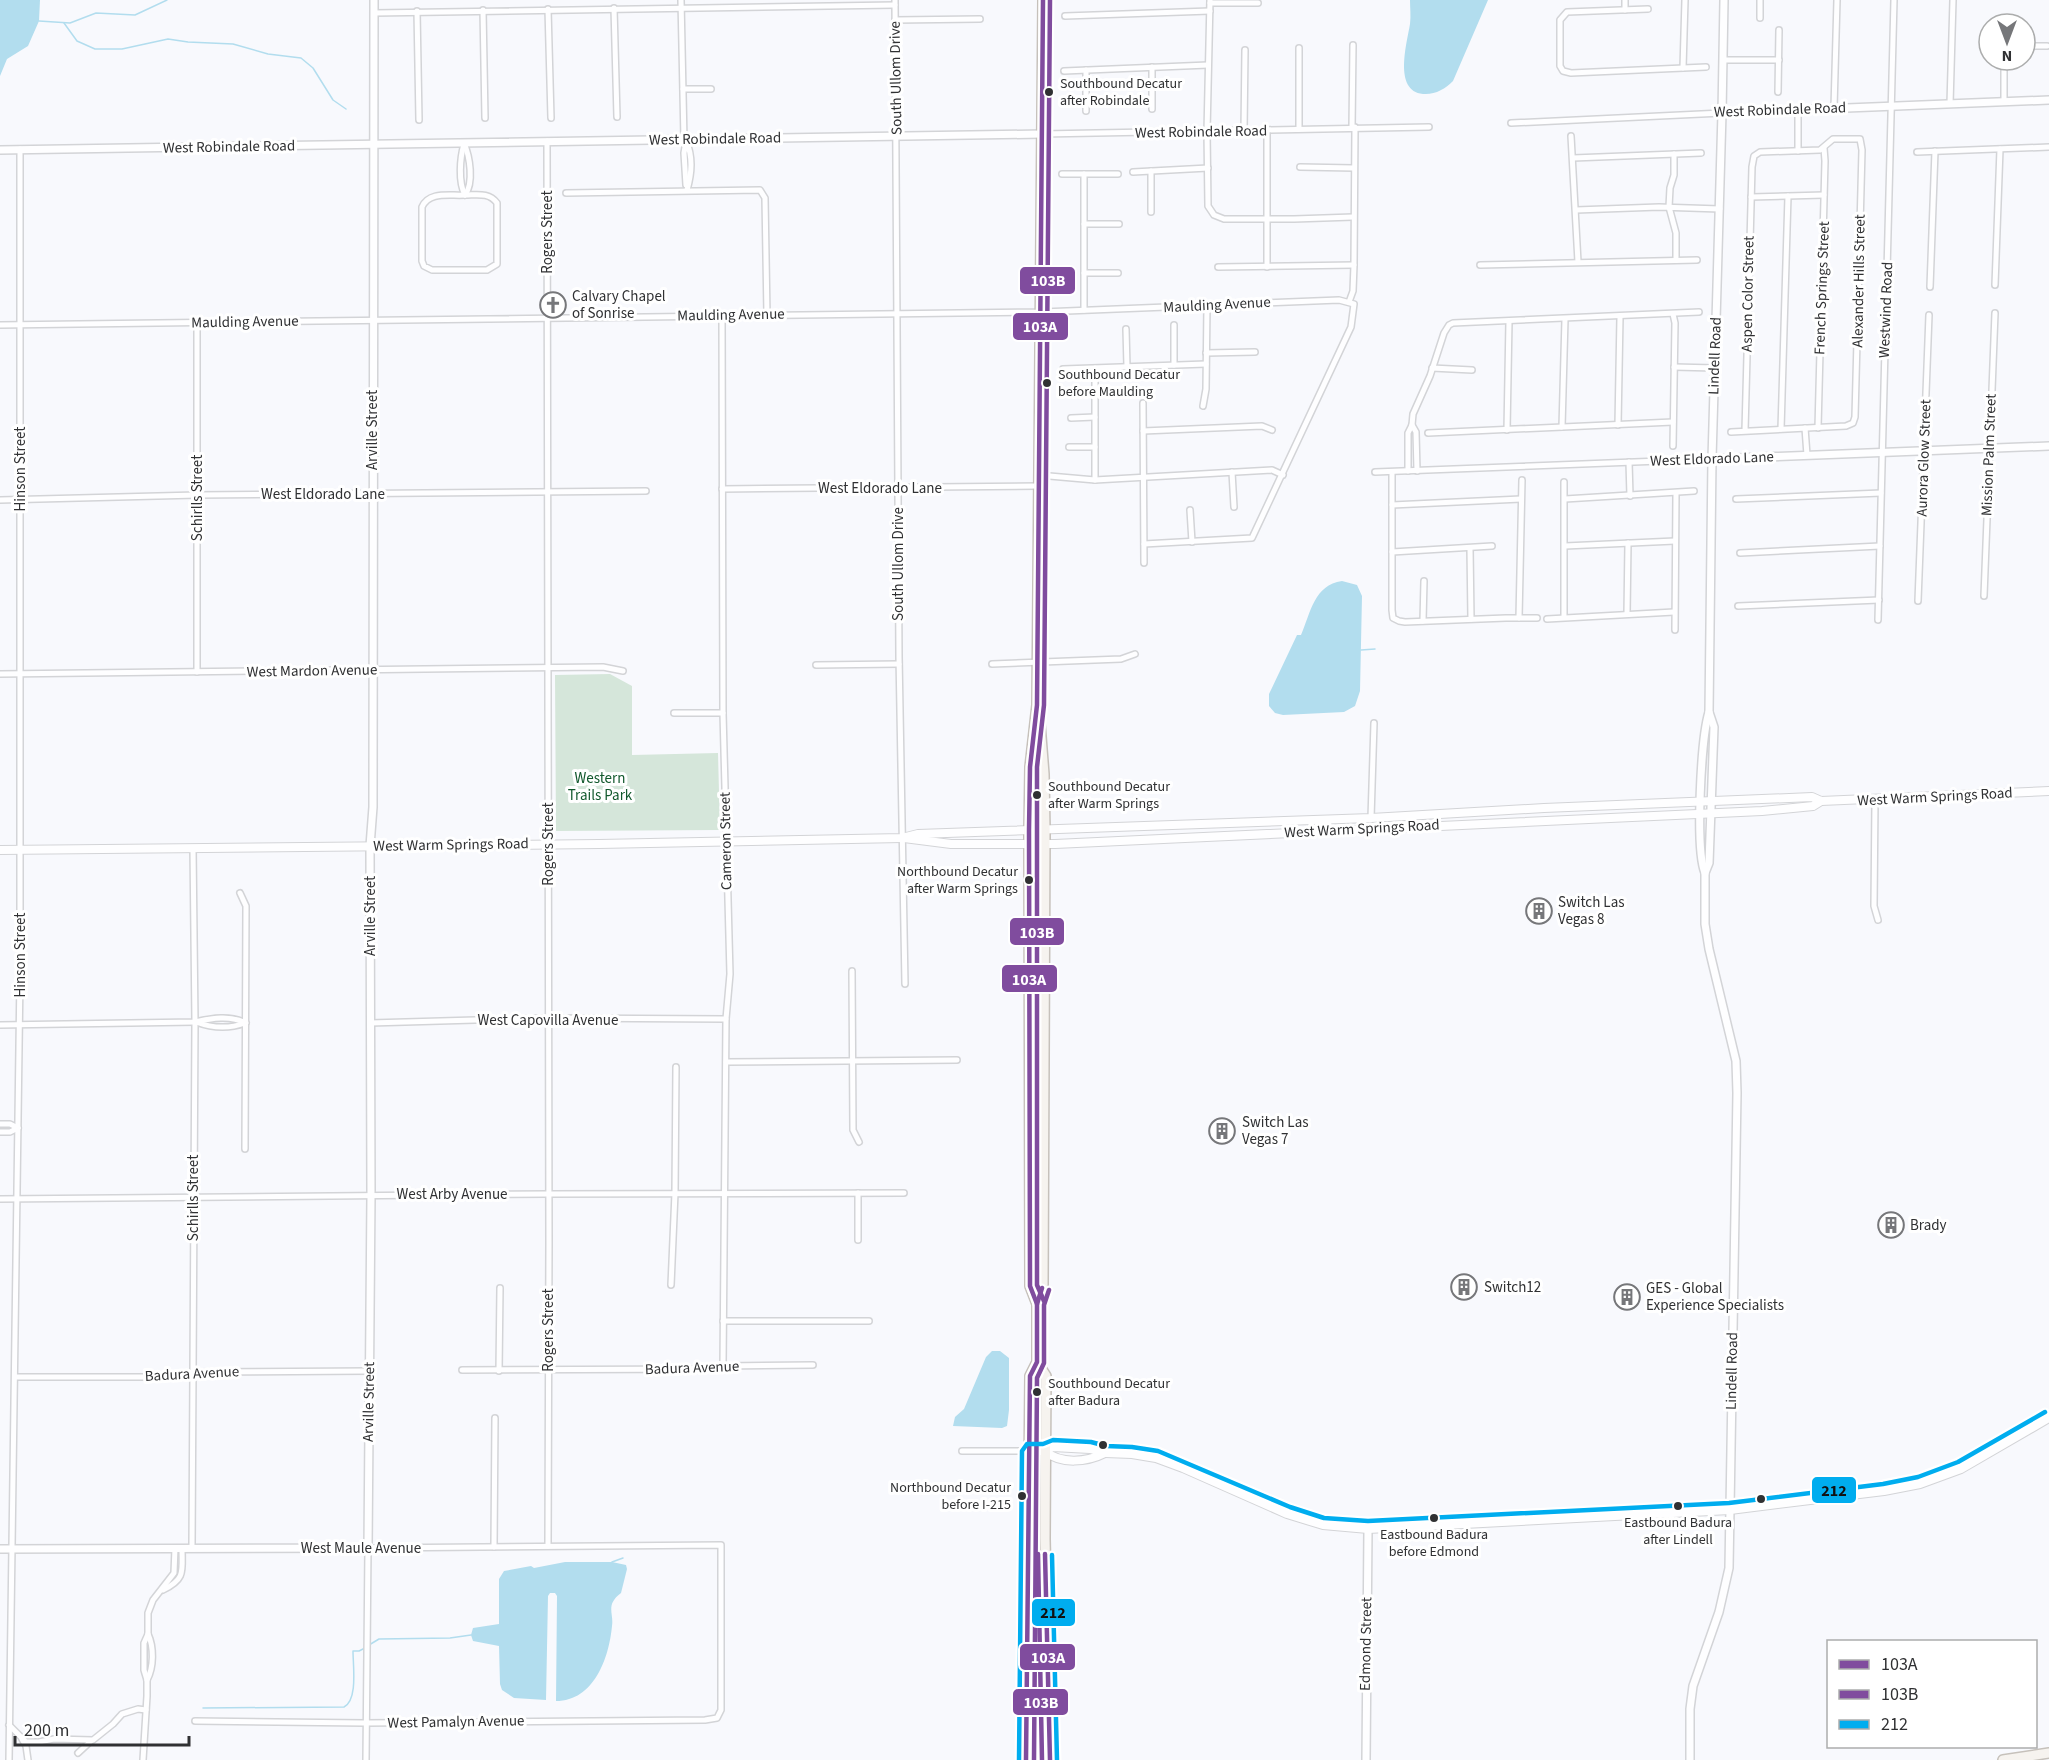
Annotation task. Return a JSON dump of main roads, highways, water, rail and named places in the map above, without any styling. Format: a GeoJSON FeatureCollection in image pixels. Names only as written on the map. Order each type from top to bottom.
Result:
{"type":"FeatureCollection","features":[{"type":"Feature","properties":{"kind":"main road"},"geometry":{"type":"LineString","coordinates":[[1037,1304],[1030,1286],[1029,830],[1030,764],[1037,705],[1043,0]]}},
{"type":"Feature","properties":{"kind":"main road"},"geometry":{"type":"LineString","coordinates":[[1026,1758],[1030,1376],[1037,1362],[1037,1304],[1043,1286],[1045,830],[1044,774],[1040,716],[1037,705]]}},
{"type":"Feature","properties":{"kind":"main road","name":"West Warm Springs Road"},"geometry":{"type":"LineString","coordinates":[[902,838],[918,834],[1371,818],[1701,801],[1812,797],[1821,801],[1875,800],[2049,791]]}},
{"type":"Feature","properties":{"kind":"main road","name":"West Warm Springs Road"},"geometry":{"type":"LineString","coordinates":[[0,850],[902,838],[951,844],[1029,845],[1711,813],[1813,806],[1821,801]]}},
{"type":"Feature","properties":{"kind":"main road"},"geometry":{"type":"LineString","coordinates":[[1037,1362],[1046,1376],[1044,1539],[1050,1760]]}},
{"type":"Feature","properties":{"kind":"main road"},"geometry":{"type":"LineString","coordinates":[[1029,1451],[1066,1447],[1156,1458],[1287,1514],[1323,1525],[1368,1528],[1730,1510],[1882,1491],[1920,1484],[1961,1469],[2049,1418]]}},
{"type":"Feature","properties":{"kind":"main road"},"geometry":{"type":"LineString","coordinates":[[1050,1730],[1056,1760]]}},
{"type":"Feature","properties":{"kind":"main road"},"geometry":{"type":"LineString","coordinates":[[2003,1760],[2049,1753]]}},
{"type":"Feature","properties":{"kind":"water"},"geometry":{"type":"Polygon","coordinates":[[[0,0],[40,0],[39,21],[28,46],[7,59],[0,76],[0,0]]]}},
{"type":"Feature","properties":{"kind":"water"},"geometry":{"type":"Polygon","coordinates":[[[1410,0],[1488,0],[1453,81],[1432,94],[1414,91],[1405,76],[1410,0]]]}},
{"type":"Feature","properties":{"kind":"water"},"geometry":{"type":"Polygon","coordinates":[[[1342,581],[1357,585],[1362,596],[1360,691],[1355,706],[1344,712],[1283,715],[1275,713],[1269,706],[1269,694],[1297,635],[1301,635],[1319,594],[1325,588],[1342,581]]]}},
{"type":"Feature","properties":{"kind":"water"},"geometry":{"type":"Polygon","coordinates":[[[992,1351],[1000,1351],[1009,1358],[1007,1426],[1002,1428],[953,1426],[955,1417],[964,1409],[986,1357],[992,1351]]]}},
{"type":"Feature","properties":{"kind":"water"},"geometry":{"type":"Polygon","coordinates":[[[565,1562],[612,1562],[626,1565],[621,1593],[613,1601],[611,1609],[610,1638],[603,1664],[590,1686],[580,1694],[556,1701],[557,1596],[555,1593],[550,1593],[548,1596],[546,1700],[514,1698],[502,1690],[500,1684],[499,1646],[473,1641],[471,1635],[473,1628],[499,1624],[499,1579],[504,1571],[565,1562]]]}},
{"type":"Feature","properties":{"kind":"waterway"},"geometry":{"type":"LineString","coordinates":[[39,21],[70,23],[96,13],[135,15],[167,0]]}},
{"type":"Feature","properties":{"kind":"waterway"},"geometry":{"type":"LineString","coordinates":[[64,23],[77,41],[95,49],[122,49],[168,39],[233,44],[268,54],[301,58],[313,68],[333,100],[346,109]]}},
{"type":"Feature","properties":{"kind":"waterway"},"geometry":{"type":"LineString","coordinates":[[1361,650],[1375,649]]}},
{"type":"Feature","properties":{"kind":"waterway"},"geometry":{"type":"LineString","coordinates":[[612,1562],[623,1558]]}},
{"type":"Feature","properties":{"kind":"waterway"},"geometry":{"type":"LineString","coordinates":[[369,1645],[379,1639],[450,1638],[471,1635]]}},
{"type":"Feature","properties":{"kind":"waterway"},"geometry":{"type":"LineString","coordinates":[[203,1708],[344,1707],[353,1690],[353,1651],[365,1648]]}},
{"type":"Feature","properties":{"kind":"place","name":"Southbound Decatur after Robindale"},"geometry":{"type":"Point","coordinates":[1049,92]}},
{"type":"Feature","properties":{"kind":"place","name":"Calvary Chapel of Sonrise"},"geometry":{"type":"Point","coordinates":[553,305]}},
{"type":"Feature","properties":{"kind":"place","name":"Southbound Decatur before Maulding"},"geometry":{"type":"Point","coordinates":[1047,383]}},
{"type":"Feature","properties":{"kind":"place","name":"Southbound Decatur after Warm Springs"},"geometry":{"type":"Point","coordinates":[1037,795]}},
{"type":"Feature","properties":{"kind":"place","name":"Northbound Decatur after Warm Springs"},"geometry":{"type":"Point","coordinates":[1029,880]}},
{"type":"Feature","properties":{"kind":"place","name":"Switch Las Vegas 8"},"geometry":{"type":"Point","coordinates":[1539,911]}},
{"type":"Feature","properties":{"kind":"place","name":"Switch Las Vegas 7"},"geometry":{"type":"Point","coordinates":[1222,1131]}},
{"type":"Feature","properties":{"kind":"place","name":"Brady"},"geometry":{"type":"Point","coordinates":[1891,1225]}},
{"type":"Feature","properties":{"kind":"place","name":"Switch12"},"geometry":{"type":"Point","coordinates":[1464,1287]}},
{"type":"Feature","properties":{"kind":"place","name":"GES - Global Experience Specialists"},"geometry":{"type":"Point","coordinates":[1627,1297]}},
{"type":"Feature","properties":{"kind":"place","name":"Southbound Decatur after Badura"},"geometry":{"type":"Point","coordinates":[1037,1392]}},
{"type":"Feature","properties":{"kind":"place","name":"Northbound Decatur before I-215"},"geometry":{"type":"Point","coordinates":[1022,1496]}},
{"type":"Feature","properties":{"kind":"place","name":"Eastbound Badura after Lindell"},"geometry":{"type":"Point","coordinates":[1678,1506]}},
{"type":"Feature","properties":{"kind":"place","name":"Eastbound Badura before Edmond"},"geometry":{"type":"Point","coordinates":[1434,1518]}},
{"type":"Feature","properties":{"kind":"park label","name":"Western Trails Park"},"geometry":{"type":"Point","coordinates":[600,786]}}]}
